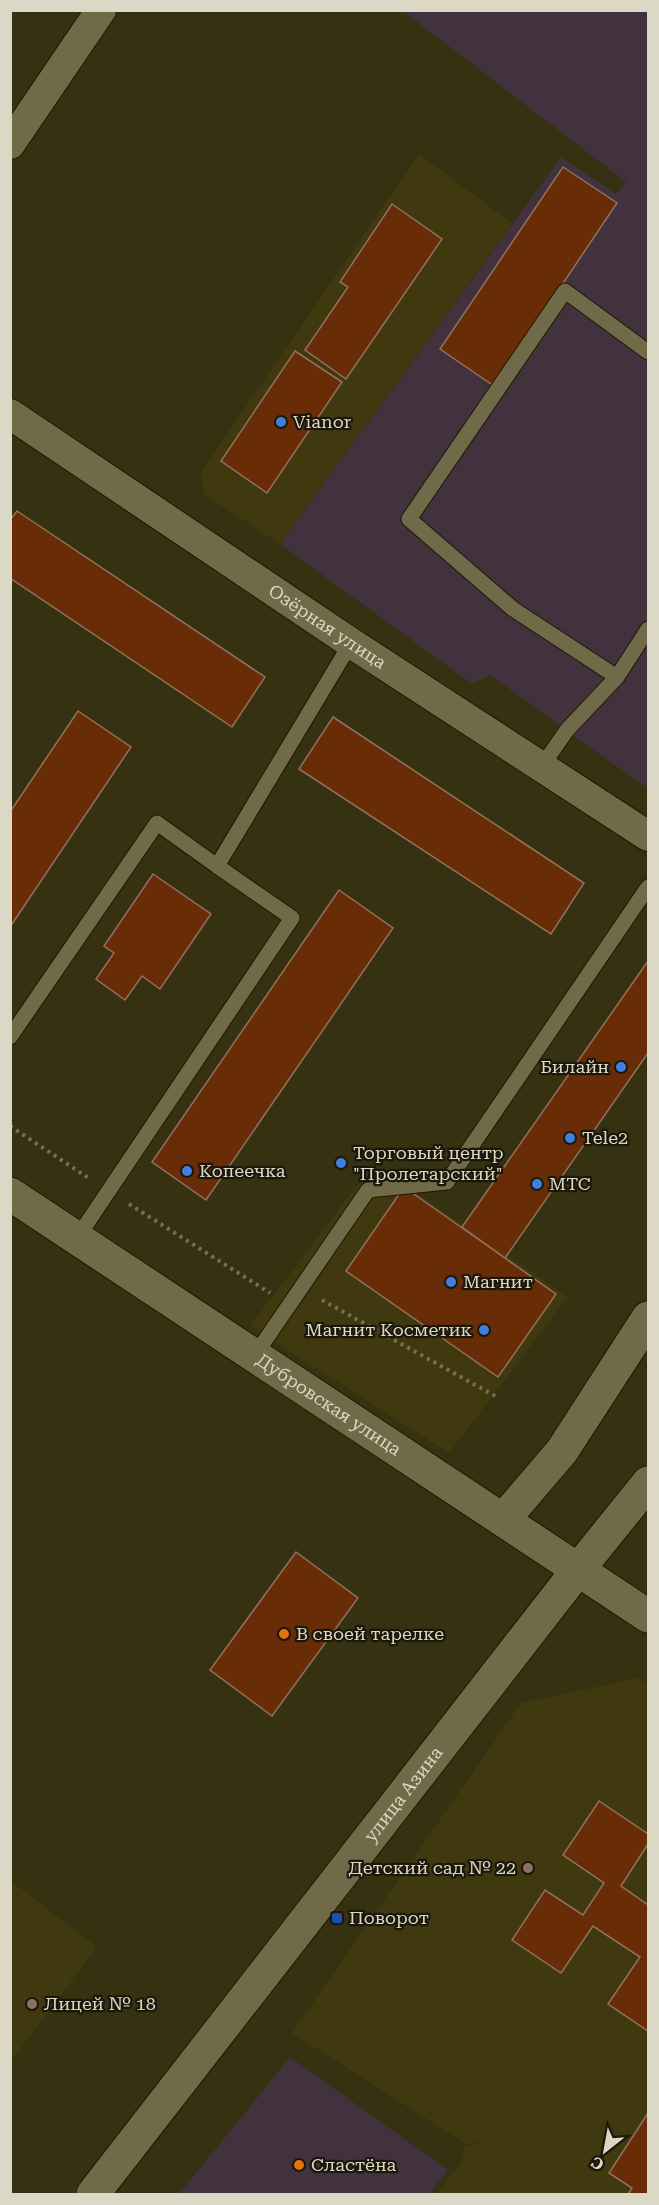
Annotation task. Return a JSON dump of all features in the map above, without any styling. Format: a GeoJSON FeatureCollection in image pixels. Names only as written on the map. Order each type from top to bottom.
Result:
{"type":"FeatureCollection","features":[{"type":"Feature","properties":{"kind":"main road","name":"Дубровская улица"},"geometry":{"type":"LineString","coordinates":[[10,1194],[648,1616]]}},
{"type":"Feature","properties":{"kind":"main road"},"geometry":{"type":"LineString","coordinates":[[503,1520],[562,1451],[648,1318]]}},
{"type":"Feature","properties":{"kind":"main road","name":"улица Азина"},"geometry":{"type":"LineString","coordinates":[[93,2194],[577,1571],[648,1483]]}},
{"type":"Feature","properties":{"kind":"street"},"geometry":{"type":"LineString","coordinates":[[10,144],[101,10]]}},
{"type":"Feature","properties":{"kind":"street","name":"Озёрная улица"},"geometry":{"type":"LineString","coordinates":[[10,414],[351,643],[648,836]]}},
{"type":"Feature","properties":{"kind":"lane"},"geometry":{"type":"LineString","coordinates":[[617,677],[513,609],[409,519],[565,291],[648,352]]}},
{"type":"Feature","properties":{"kind":"lane"},"geometry":{"type":"LineString","coordinates":[[542,766],[567,730],[617,677],[648,629]]}},
{"type":"Feature","properties":{"kind":"lane"},"geometry":{"type":"LineString","coordinates":[[218,866],[351,643]]}},
{"type":"Feature","properties":{"kind":"lane"},"geometry":{"type":"LineString","coordinates":[[10,1037],[157,823],[292,918],[77,1238]]}},
{"type":"Feature","properties":{"kind":"lane"},"geometry":{"type":"LineString","coordinates":[[255,1355],[368,1190],[447,1182],[648,887]]}},
{"type":"Feature","properties":{"kind":"path"},"geometry":{"type":"LineString","coordinates":[[10,1126],[108,1191],[290,1305],[322,1300],[497,1397]]}},
{"type":"Feature","properties":{"kind":"shaded area"},"geometry":{"type":"Polygon","coordinates":[[[403,11],[648,11],[648,789],[490,675],[472,684],[280,544],[561,157],[616,194],[626,182],[403,11]]]}},
{"type":"Feature","properties":{"kind":"shaded area"},"geometry":{"type":"Polygon","coordinates":[[[419,154],[512,223],[280,544],[204,494],[201,472],[419,154]]]}},
{"type":"Feature","properties":{"kind":"shaded area"},"geometry":{"type":"Polygon","coordinates":[[[387,1173],[568,1297],[449,1453],[250,1326],[360,1182],[387,1173]]]}},
{"type":"Feature","properties":{"kind":"shaded area","name":"Детский сад № 22"},"geometry":{"type":"Polygon","coordinates":[[[639,1678],[648,1684],[648,2194],[436,2194],[460,2164],[465,2146],[488,2141],[466,2144],[292,2033],[521,1703],[639,1678]]]}},
{"type":"Feature","properties":{"kind":"shaded area","name":"Лицей № 18"},"geometry":{"type":"Polygon","coordinates":[[[11,1881],[97,1947],[10,2061],[11,1881]]]}},
{"type":"Feature","properties":{"kind":"shaded area"},"geometry":{"type":"Polygon","coordinates":[[[290,2057],[448,2170],[429,2194],[179,2194],[290,2057]]]}},
{"type":"Feature","properties":{"kind":"building"},"geometry":{"type":"Polygon","coordinates":[[[563,167],[617,203],[494,386],[440,349],[563,167]]]}},
{"type":"Feature","properties":{"kind":"building"},"geometry":{"type":"Polygon","coordinates":[[[392,204],[442,239],[346,379],[305,350],[348,287],[340,282],[392,204]]]}},
{"type":"Feature","properties":{"kind":"building","name":"Vianor"},"geometry":{"type":"Polygon","coordinates":[[[295,351],[342,382],[267,493],[221,461],[295,351]]]}},
{"type":"Feature","properties":{"kind":"building"},"geometry":{"type":"Polygon","coordinates":[[[17,511],[265,677],[232,727],[10,578],[10,520],[17,511]]]}},
{"type":"Feature","properties":{"kind":"building"},"geometry":{"type":"Polygon","coordinates":[[[78,711],[131,747],[10,927],[10,812],[78,711]]]}},
{"type":"Feature","properties":{"kind":"building"},"geometry":{"type":"Polygon","coordinates":[[[333,717],[584,883],[551,934],[299,769],[333,717]]]}},
{"type":"Feature","properties":{"kind":"building"},"geometry":{"type":"Polygon","coordinates":[[[153,874],[211,914],[160,989],[142,976],[125,1000],[96,979],[114,953],[104,946],[153,874]]]}},
{"type":"Feature","properties":{"kind":"building"},"geometry":{"type":"Polygon","coordinates":[[[339,890],[393,928],[206,1200],[152,1162],[339,890]]]}},
{"type":"Feature","properties":{"kind":"building"},"geometry":{"type":"Polygon","coordinates":[[[648,961],[648,1053],[505,1258],[462,1227],[648,961]]]}},
{"type":"Feature","properties":{"kind":"building","name":"Магнит"},"geometry":{"type":"Polygon","coordinates":[[[404,1187],[556,1294],[498,1377],[346,1271],[404,1187]]]}},
{"type":"Feature","properties":{"kind":"building","name":"В своей тарелке"},"geometry":{"type":"Polygon","coordinates":[[[296,1552],[358,1598],[272,1716],[210,1670],[296,1552]]]}},
{"type":"Feature","properties":{"kind":"building"},"geometry":{"type":"Polygon","coordinates":[[[599,1801],[648,1834],[648,1844],[621,1886],[648,1905],[648,2031],[608,2004],[640,1957],[593,1926],[561,1973],[512,1940],[545,1890],[583,1915],[604,1883],[563,1855],[599,1801]]]}},
{"type":"Feature","properties":{"kind":"building"},"geometry":{"type":"Polygon","coordinates":[[[648,2113],[648,2194],[628,2194],[632,2188],[609,2173],[648,2113]]]}},
{"type":"Feature","properties":{"kind":"place","name":"Vianor"},"geometry":{"type":"Point","coordinates":[281,422]}},
{"type":"Feature","properties":{"kind":"place","name":"Билайн"},"geometry":{"type":"Point","coordinates":[621,1067]}},
{"type":"Feature","properties":{"kind":"place","name":"Tele2"},"geometry":{"type":"Point","coordinates":[570,1138]}},
{"type":"Feature","properties":{"kind":"place","name":"Торговый центр \"Пролетарский\""},"geometry":{"type":"Point","coordinates":[341,1163]}},
{"type":"Feature","properties":{"kind":"place","name":"Копеечка"},"geometry":{"type":"Point","coordinates":[187,1171]}},
{"type":"Feature","properties":{"kind":"place","name":"МТС"},"geometry":{"type":"Point","coordinates":[537,1184]}},
{"type":"Feature","properties":{"kind":"place","name":"Магнит"},"geometry":{"type":"Point","coordinates":[451,1282]}},
{"type":"Feature","properties":{"kind":"place","name":"Магнит Косметик"},"geometry":{"type":"Point","coordinates":[484,1330]}},
{"type":"Feature","properties":{"kind":"place","name":"В своей тарелке"},"geometry":{"type":"Point","coordinates":[284,1634]}},
{"type":"Feature","properties":{"kind":"place","name":"Детский сад № 22"},"geometry":{"type":"Point","coordinates":[528,1868]}},
{"type":"Feature","properties":{"kind":"place","name":"Поворот"},"geometry":{"type":"Point","coordinates":[337,1918]}},
{"type":"Feature","properties":{"kind":"place","name":"Лицей № 18"},"geometry":{"type":"Point","coordinates":[32,2004]}},
{"type":"Feature","properties":{"kind":"place","name":"Сластёна"},"geometry":{"type":"Point","coordinates":[299,2165]}}]}
